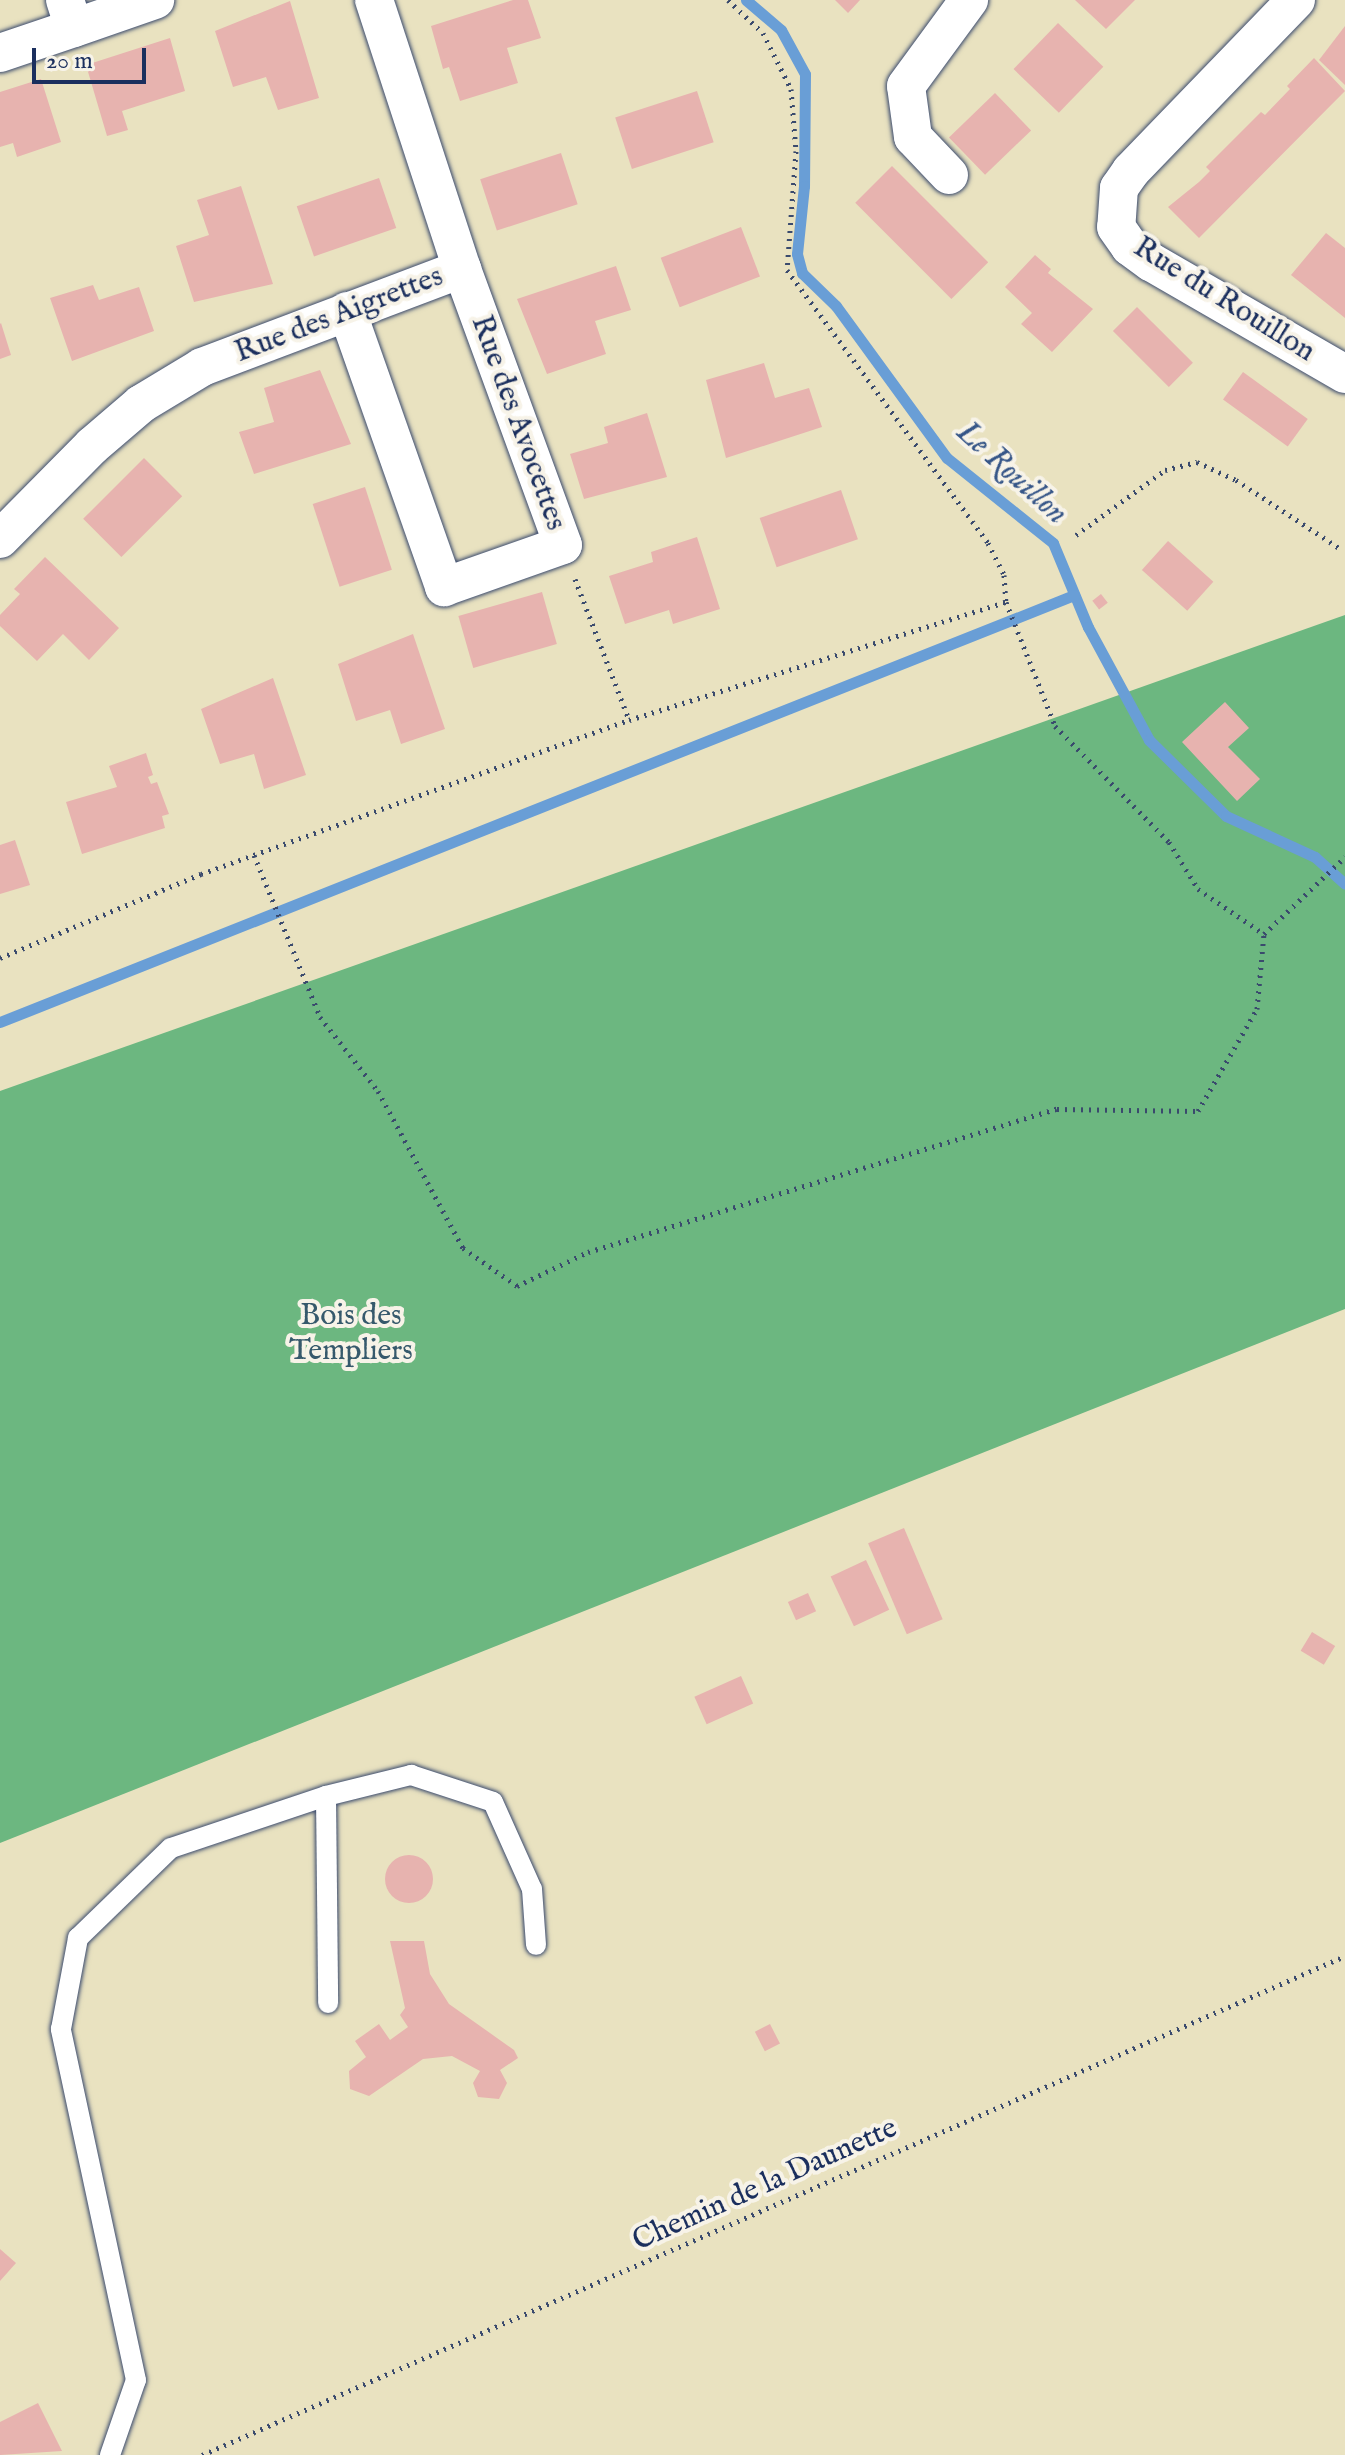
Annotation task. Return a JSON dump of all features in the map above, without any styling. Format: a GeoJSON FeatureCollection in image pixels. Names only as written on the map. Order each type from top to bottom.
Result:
{"type":"FeatureCollection","features":[{"type":"Feature","properties":{"kind":"street"},"geometry":{"type":"LineString","coordinates":[[0,53],[70,14],[155,0]]}},
{"type":"Feature","properties":{"kind":"street","name":"Rue des Aigrettes"},"geometry":{"type":"LineString","coordinates":[[0,539],[141,404],[202,367],[462,269],[374,0]]}},
{"type":"Feature","properties":{"kind":"street"},"geometry":{"type":"LineString","coordinates":[[949,175],[913,137],[906,86],[969,0]]}},
{"type":"Feature","properties":{"kind":"street","name":"Rue du Rouillon"},"geometry":{"type":"LineString","coordinates":[[1296,0],[1131,171],[1119,188],[1116,227],[1130,247],[1151,262],[1345,374]]}},
{"type":"Feature","properties":{"kind":"street","name":"Rue des Avocettes"},"geometry":{"type":"LineString","coordinates":[[347,311],[444,587],[563,545],[462,269]]}},
{"type":"Feature","properties":{"kind":"lane"},"geometry":{"type":"LineString","coordinates":[[110,2455],[136,2380],[61,2029],[78,1938],[171,1848],[326,1796],[411,1775],[493,1802],[532,1889],[536,1945]]}},
{"type":"Feature","properties":{"kind":"lane"},"geometry":{"type":"LineString","coordinates":[[326,1796],[328,2003]]}},
{"type":"Feature","properties":{"kind":"path"},"geometry":{"type":"LineString","coordinates":[[728,0],[763,33],[791,89],[796,151],[787,270],[975,522],[1004,575],[1006,602],[1055,726],[1169,842],[1198,889],[1264,934]]}},
{"type":"Feature","properties":{"kind":"path"},"geometry":{"type":"LineString","coordinates":[[1076,535],[1165,470],[1197,462],[1236,480],[1342,550]]}},
{"type":"Feature","properties":{"kind":"path"},"geometry":{"type":"LineString","coordinates":[[563,545],[629,720]]}},
{"type":"Feature","properties":{"kind":"path"},"geometry":{"type":"LineString","coordinates":[[0,958],[254,855],[629,720],[1006,602]]}},
{"type":"Feature","properties":{"kind":"path"},"geometry":{"type":"LineString","coordinates":[[254,855],[320,1017],[378,1091],[463,1248],[517,1286],[588,1252],[1057,1109],[1198,1111],[1257,1009],[1264,934],[1344,858]]}},
{"type":"Feature","properties":{"kind":"path","name":"Chemin de la Daunette"},"geometry":{"type":"LineString","coordinates":[[202,2455],[1345,1956]]}},
{"type":"Feature","properties":{"kind":"green space","name":"Bois des Templiers"},"geometry":{"type":"Polygon","coordinates":[[[1345,615],[1345,1309],[0,1843],[0,1091],[1345,615]]]}},
{"type":"Feature","properties":{"kind":"building"},"geometry":{"type":"Polygon","coordinates":[[[513,0],[528,0],[541,38],[507,48],[518,83],[460,101],[449,67],[443,69],[431,26],[513,0]]]}},
{"type":"Feature","properties":{"kind":"building"},"geometry":{"type":"Polygon","coordinates":[[[835,0],[860,0],[848,13],[835,0]]]}},
{"type":"Feature","properties":{"kind":"building"},"geometry":{"type":"Polygon","coordinates":[[[1075,0],[1135,0],[1106,29],[1075,0]]]}},
{"type":"Feature","properties":{"kind":"building"},"geometry":{"type":"Polygon","coordinates":[[[290,1],[319,98],[278,110],[266,77],[233,87],[215,31],[290,1]]]}},
{"type":"Feature","properties":{"kind":"building"},"geometry":{"type":"Polygon","coordinates":[[[1058,23],[1103,67],[1059,113],[1014,69],[1058,23]]]}},
{"type":"Feature","properties":{"kind":"building"},"geometry":{"type":"Polygon","coordinates":[[[1345,26],[1345,85],[1319,60],[1345,26]]]}},
{"type":"Feature","properties":{"kind":"building"},"geometry":{"type":"Polygon","coordinates":[[[170,38],[185,91],[122,111],[128,130],[107,136],[86,65],[170,38]]]}},
{"type":"Feature","properties":{"kind":"building"},"geometry":{"type":"Polygon","coordinates":[[[1314,58],[1345,91],[1199,238],[1168,207],[1210,171],[1206,167],[1261,112],[1265,115],[1314,58]]]}},
{"type":"Feature","properties":{"kind":"building"},"geometry":{"type":"Polygon","coordinates":[[[41,79],[61,142],[17,157],[13,143],[0,147],[0,92],[41,79]]]}},
{"type":"Feature","properties":{"kind":"building"},"geometry":{"type":"Polygon","coordinates":[[[697,91],[714,142],[632,169],[615,118],[697,91]]]}},
{"type":"Feature","properties":{"kind":"building"},"geometry":{"type":"Polygon","coordinates":[[[995,93],[1031,130],[985,175],[949,137],[995,93]]]}},
{"type":"Feature","properties":{"kind":"building"},"geometry":{"type":"Polygon","coordinates":[[[561,153],[578,204],[497,231],[480,179],[561,153]]]}},
{"type":"Feature","properties":{"kind":"building"},"geometry":{"type":"Polygon","coordinates":[[[892,166],[988,262],[951,299],[855,203],[892,166]]]}},
{"type":"Feature","properties":{"kind":"building"},"geometry":{"type":"Polygon","coordinates":[[[379,178],[396,228],[314,256],[297,206],[379,178]]]}},
{"type":"Feature","properties":{"kind":"building"},"geometry":{"type":"Polygon","coordinates":[[[241,186],[273,284],[194,302],[176,246],[209,235],[197,200],[241,186]]]}},
{"type":"Feature","properties":{"kind":"building"},"geometry":{"type":"Polygon","coordinates":[[[741,227],[760,276],[680,307],[661,258],[741,227]]]}},
{"type":"Feature","properties":{"kind":"building"},"geometry":{"type":"Polygon","coordinates":[[[1326,233],[1345,248],[1345,318],[1291,275],[1326,233]]]}},
{"type":"Feature","properties":{"kind":"building"},"geometry":{"type":"Polygon","coordinates":[[[1035,255],[1051,269],[1048,273],[1093,309],[1052,352],[1021,324],[1032,313],[1005,287],[1035,255]]]}},
{"type":"Feature","properties":{"kind":"building"},"geometry":{"type":"Polygon","coordinates":[[[616,266],[631,310],[595,321],[606,354],[547,374],[517,299],[616,266]]]}},
{"type":"Feature","properties":{"kind":"building"},"geometry":{"type":"Polygon","coordinates":[[[93,285],[99,300],[139,287],[154,331],[72,361],[50,298],[93,285]]]}},
{"type":"Feature","properties":{"kind":"building"},"geometry":{"type":"Polygon","coordinates":[[[1137,307],[1193,363],[1169,387],[1113,331],[1137,307]]]}},
{"type":"Feature","properties":{"kind":"building"},"geometry":{"type":"Polygon","coordinates":[[[0,324],[11,355],[0,359],[0,324]]]}},
{"type":"Feature","properties":{"kind":"building"},"geometry":{"type":"Polygon","coordinates":[[[764,363],[775,398],[809,388],[822,427],[726,458],[706,380],[764,363]]]}},
{"type":"Feature","properties":{"kind":"building"},"geometry":{"type":"Polygon","coordinates":[[[320,370],[351,444],[254,474],[239,432],[274,422],[264,388],[320,370]]]}},
{"type":"Feature","properties":{"kind":"building"},"geometry":{"type":"Polygon","coordinates":[[[1243,372],[1308,419],[1288,447],[1223,400],[1243,372]]]}},
{"type":"Feature","properties":{"kind":"building"},"geometry":{"type":"Polygon","coordinates":[[[647,413],[667,477],[584,499],[570,454],[608,443],[604,427],[647,413]]]}},
{"type":"Feature","properties":{"kind":"building"},"geometry":{"type":"Polygon","coordinates":[[[144,458],[182,496],[121,557],[83,519],[144,458]]]}},
{"type":"Feature","properties":{"kind":"building"},"geometry":{"type":"Polygon","coordinates":[[[365,487],[392,570],[340,587],[313,504],[365,487]]]}},
{"type":"Feature","properties":{"kind":"building"},"geometry":{"type":"Polygon","coordinates":[[[841,490],[858,539],[777,567],[760,518],[841,490]]]}},
{"type":"Feature","properties":{"kind":"building"},"geometry":{"type":"Polygon","coordinates":[[[697,537],[720,609],[673,624],[669,610],[625,624],[609,576],[653,562],[651,552],[697,537]]]}},
{"type":"Feature","properties":{"kind":"building"},"geometry":{"type":"Polygon","coordinates":[[[1168,541],[1213,582],[1187,611],[1142,570],[1168,541]]]}},
{"type":"Feature","properties":{"kind":"building"},"geometry":{"type":"Polygon","coordinates":[[[45,557],[119,628],[89,660],[63,634],[37,661],[0,626],[0,615],[20,594],[14,589],[45,557]]]}},
{"type":"Feature","properties":{"kind":"building"},"geometry":{"type":"Polygon","coordinates":[[[542,592],[557,644],[473,668],[458,616],[542,592]]]}},
{"type":"Feature","properties":{"kind":"building"},"geometry":{"type":"Polygon","coordinates":[[[1101,594],[1108,603],[1099,609],[1092,601],[1101,594]]]}},
{"type":"Feature","properties":{"kind":"building"},"geometry":{"type":"Polygon","coordinates":[[[413,634],[445,729],[401,744],[390,710],[356,721],[338,664],[413,634]]]}},
{"type":"Feature","properties":{"kind":"building"},"geometry":{"type":"Polygon","coordinates":[[[273,678],[306,775],[264,789],[254,754],[220,764],[201,709],[273,678]]]}},
{"type":"Feature","properties":{"kind":"building"},"geometry":{"type":"Polygon","coordinates":[[[1225,702],[1249,728],[1228,747],[1260,779],[1237,801],[1182,742],[1225,702]]]}},
{"type":"Feature","properties":{"kind":"building"},"geometry":{"type":"Polygon","coordinates":[[[146,753],[153,775],[148,777],[151,784],[157,782],[169,814],[162,816],[165,828],[82,854],[66,802],[117,787],[109,766],[146,753]]]}},
{"type":"Feature","properties":{"kind":"building"},"geometry":{"type":"Polygon","coordinates":[[[15,840],[30,885],[0,894],[0,845],[15,840]]]}},
{"type":"Feature","properties":{"kind":"building"},"geometry":{"type":"Polygon","coordinates":[[[904,1528],[943,1619],[907,1634],[868,1543],[904,1528]]]}},
{"type":"Feature","properties":{"kind":"building"},"geometry":{"type":"Polygon","coordinates":[[[866,1560],[889,1610],[854,1626],[831,1576],[866,1560]]]}},
{"type":"Feature","properties":{"kind":"building"},"geometry":{"type":"Polygon","coordinates":[[[808,1593],[816,1611],[796,1620],[788,1602],[808,1593]]]}},
{"type":"Feature","properties":{"kind":"building"},"geometry":{"type":"Polygon","coordinates":[[[1312,1632],[1335,1646],[1324,1665],[1301,1651],[1312,1632]]]}},
{"type":"Feature","properties":{"kind":"building"},"geometry":{"type":"Polygon","coordinates":[[[741,1676],[753,1703],[707,1724],[694,1697],[741,1676]]]}},
{"type":"Feature","properties":{"kind":"building"},"geometry":{"type":"Polygon","coordinates":[[[409,1855],[426,1862],[433,1879],[426,1896],[409,1903],[392,1896],[385,1879],[392,1862],[409,1855]]]}},
{"type":"Feature","properties":{"kind":"building"},"geometry":{"type":"Polygon","coordinates":[[[390,1941],[424,1941],[430,1974],[449,2004],[514,2050],[518,2058],[500,2070],[507,2083],[499,2099],[478,2097],[473,2083],[480,2071],[452,2056],[423,2059],[369,2096],[350,2089],[349,2071],[366,2057],[355,2041],[379,2024],[390,2040],[408,2027],[400,2015],[405,2008],[390,1941]]]}},
{"type":"Feature","properties":{"kind":"building"},"geometry":{"type":"Polygon","coordinates":[[[770,2024],[780,2044],[765,2051],[755,2032],[770,2024]]]}},
{"type":"Feature","properties":{"kind":"building"},"geometry":{"type":"Polygon","coordinates":[[[0,2249],[16,2263],[0,2281],[0,2249]]]}},
{"type":"Feature","properties":{"kind":"building"},"geometry":{"type":"Polygon","coordinates":[[[38,2403],[62,2451],[0,2455],[0,2422],[38,2403]]]}},
{"type":"Feature","properties":{"kind":"waterway","name":"Le Rouillon"},"geometry":{"type":"LineString","coordinates":[[746,0],[781,30],[805,74],[804,186],[797,254],[802,273],[836,306],[947,458],[1053,543],[1088,627],[1149,740],[1226,816],[1315,857],[1345,884]]}},
{"type":"Feature","properties":{"kind":"waterway"},"geometry":{"type":"LineString","coordinates":[[0,1022],[1074,595]]}}]}
